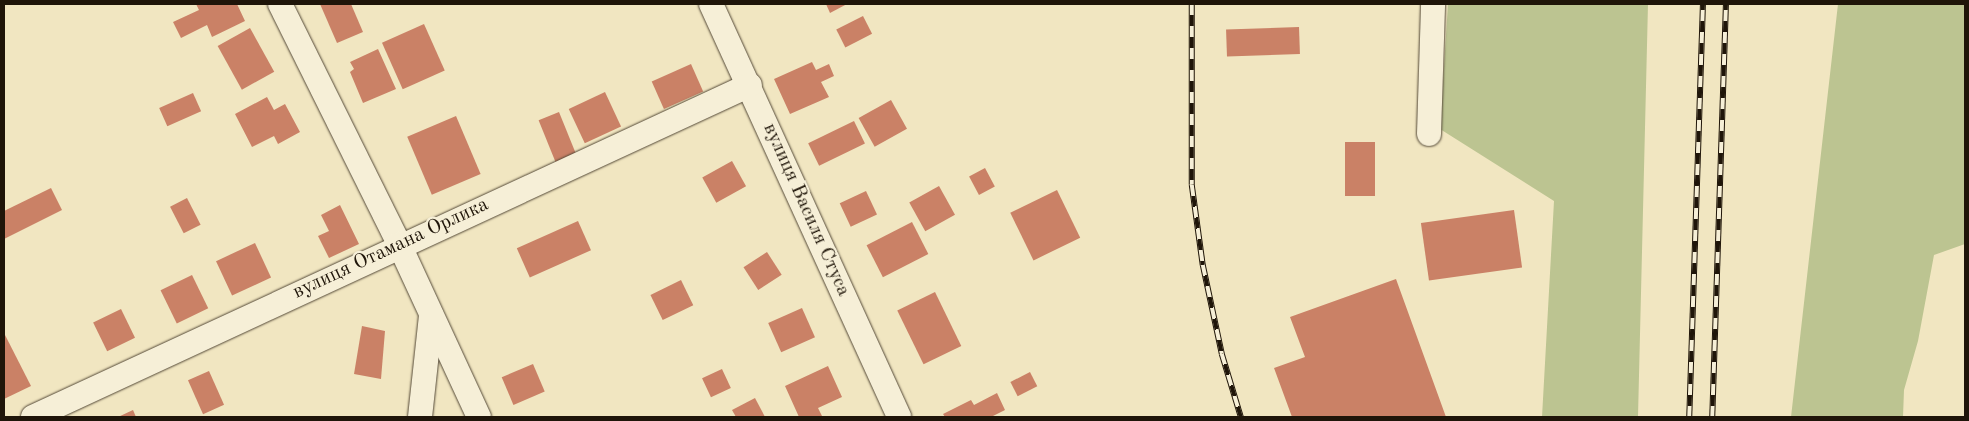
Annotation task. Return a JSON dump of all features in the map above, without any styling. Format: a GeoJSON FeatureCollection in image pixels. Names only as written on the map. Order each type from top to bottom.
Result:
{"type":"FeatureCollection","features":[{"type":"Feature","properties":{"kind":"street"},"geometry":{"type":"LineString","coordinates":[[280,4],[399,244],[479,417]]}},
{"type":"Feature","properties":{"kind":"street","name":"вулиця Василя Стуса"},"geometry":{"type":"LineString","coordinates":[[711,4],[750,84],[899,417]]}},
{"type":"Feature","properties":{"kind":"street"},"geometry":{"type":"LineString","coordinates":[[1429,134],[1433,4]]}},
{"type":"Feature","properties":{"kind":"street","name":"вулиця Отамана Орлика"},"geometry":{"type":"LineString","coordinates":[[33,417],[399,244],[750,84]]}},
{"type":"Feature","properties":{"kind":"street"},"geometry":{"type":"LineString","coordinates":[[420,417],[431,315]]}},
{"type":"Feature","properties":{"kind":"green space"},"geometry":{"type":"Polygon","coordinates":[[[1448,4],[1648,4],[1638,417],[1542,417],[1554,201],[1440,129],[1448,4]]]}},
{"type":"Feature","properties":{"kind":"green space"},"geometry":{"type":"Polygon","coordinates":[[[1838,4],[1965,4],[1965,244],[1934,255],[1918,341],[1904,390],[1903,417],[1791,417],[1838,4]]]}},
{"type":"Feature","properties":{"kind":"building"},"geometry":{"type":"Polygon","coordinates":[[[196,4],[237,4],[245,21],[212,37],[207,25],[181,38],[173,22],[199,10],[196,4]]]}},
{"type":"Feature","properties":{"kind":"building"},"geometry":{"type":"Polygon","coordinates":[[[320,4],[351,4],[363,32],[337,43],[320,4]]]}},
{"type":"Feature","properties":{"kind":"building"},"geometry":{"type":"Polygon","coordinates":[[[826,4],[847,4],[830,13],[826,4]]]}},
{"type":"Feature","properties":{"kind":"building"},"geometry":{"type":"Polygon","coordinates":[[[863,16],[872,34],[845,47],[836,30],[863,16]]]}},
{"type":"Feature","properties":{"kind":"building"},"geometry":{"type":"Polygon","coordinates":[[[424,24],[445,71],[403,89],[382,43],[424,24]]]}},
{"type":"Feature","properties":{"kind":"building"},"geometry":{"type":"Polygon","coordinates":[[[1299,27],[1300,54],[1227,57],[1226,30],[1299,27]]]}},
{"type":"Feature","properties":{"kind":"building"},"geometry":{"type":"Polygon","coordinates":[[[250,28],[274,72],[242,90],[218,46],[250,28]]]}},
{"type":"Feature","properties":{"kind":"building"},"geometry":{"type":"Polygon","coordinates":[[[378,49],[396,89],[363,103],[350,72],[354,69],[350,62],[378,49]]]}},
{"type":"Feature","properties":{"kind":"building"},"geometry":{"type":"Polygon","coordinates":[[[812,62],[816,70],[829,64],[834,76],[821,82],[829,97],[790,114],[774,79],[812,62]]]}},
{"type":"Feature","properties":{"kind":"building"},"geometry":{"type":"Polygon","coordinates":[[[691,64],[703,91],[664,109],[652,81],[691,64]]]}},
{"type":"Feature","properties":{"kind":"building"},"geometry":{"type":"Polygon","coordinates":[[[605,92],[621,126],[585,143],[569,109],[605,92]]]}},
{"type":"Feature","properties":{"kind":"building"},"geometry":{"type":"Polygon","coordinates":[[[193,93],[201,111],[167,126],[159,108],[193,93]]]}},
{"type":"Feature","properties":{"kind":"building"},"geometry":{"type":"Polygon","coordinates":[[[267,97],[274,110],[285,104],[300,132],[278,144],[274,136],[252,147],[235,114],[267,97]]]}},
{"type":"Feature","properties":{"kind":"building"},"geometry":{"type":"Polygon","coordinates":[[[891,100],[907,129],[875,147],[859,118],[891,100]]]}},
{"type":"Feature","properties":{"kind":"building"},"geometry":{"type":"Polygon","coordinates":[[[559,112],[578,158],[557,167],[539,120],[559,112]]]}},
{"type":"Feature","properties":{"kind":"building"},"geometry":{"type":"Polygon","coordinates":[[[456,116],[481,174],[432,195],[407,137],[456,116]]]}},
{"type":"Feature","properties":{"kind":"building"},"geometry":{"type":"Polygon","coordinates":[[[854,121],[865,143],[819,166],[808,143],[854,121]]]}},
{"type":"Feature","properties":{"kind":"building"},"geometry":{"type":"Polygon","coordinates":[[[1345,142],[1375,142],[1375,196],[1345,196],[1345,142]]]}},
{"type":"Feature","properties":{"kind":"building"},"geometry":{"type":"Polygon","coordinates":[[[732,161],[746,186],[716,203],[702,177],[732,161]]]}},
{"type":"Feature","properties":{"kind":"building"},"geometry":{"type":"Polygon","coordinates":[[[985,168],[995,187],[979,195],[969,176],[985,168]]]}},
{"type":"Feature","properties":{"kind":"building"},"geometry":{"type":"Polygon","coordinates":[[[939,186],[955,215],[925,231],[909,202],[939,186]]]}},
{"type":"Feature","properties":{"kind":"building"},"geometry":{"type":"Polygon","coordinates":[[[51,188],[62,210],[4,239],[4,211],[51,188]]]}},
{"type":"Feature","properties":{"kind":"building"},"geometry":{"type":"Polygon","coordinates":[[[1057,190],[1080,238],[1033,260],[1010,213],[1057,190]]]}},
{"type":"Feature","properties":{"kind":"building"},"geometry":{"type":"Polygon","coordinates":[[[866,191],[877,215],[851,227],[840,203],[866,191]]]}},
{"type":"Feature","properties":{"kind":"building"},"geometry":{"type":"Polygon","coordinates":[[[187,198],[201,225],[184,233],[170,207],[187,198]]]}},
{"type":"Feature","properties":{"kind":"building"},"geometry":{"type":"Polygon","coordinates":[[[340,205],[359,244],[329,258],[318,236],[329,231],[321,215],[340,205]]]}},
{"type":"Feature","properties":{"kind":"building"},"geometry":{"type":"Polygon","coordinates":[[[1514,210],[1522,267],[1429,281],[1421,223],[1514,210]]]}},
{"type":"Feature","properties":{"kind":"building"},"geometry":{"type":"Polygon","coordinates":[[[578,221],[591,250],[530,277],[517,248],[578,221]]]}},
{"type":"Feature","properties":{"kind":"building"},"geometry":{"type":"Polygon","coordinates":[[[912,222],[928,254],[883,277],[867,245],[912,222]]]}},
{"type":"Feature","properties":{"kind":"building"},"geometry":{"type":"Polygon","coordinates":[[[255,243],[271,277],[232,296],[216,261],[255,243]]]}},
{"type":"Feature","properties":{"kind":"building"},"geometry":{"type":"Polygon","coordinates":[[[767,252],[782,275],[758,290],[744,267],[767,252]]]}},
{"type":"Feature","properties":{"kind":"building"},"geometry":{"type":"Polygon","coordinates":[[[192,275],[208,308],[177,324],[161,290],[192,275]]]}},
{"type":"Feature","properties":{"kind":"building"},"geometry":{"type":"Polygon","coordinates":[[[1396,279],[1446,417],[1292,417],[1274,368],[1305,357],[1290,317],[1396,279]]]}},
{"type":"Feature","properties":{"kind":"building"},"geometry":{"type":"Polygon","coordinates":[[[681,280],[693,305],[663,320],[650,295],[681,280]]]}},
{"type":"Feature","properties":{"kind":"building"},"geometry":{"type":"Polygon","coordinates":[[[935,292],[961,346],[924,364],[897,310],[935,292]]]}},
{"type":"Feature","properties":{"kind":"building"},"geometry":{"type":"Polygon","coordinates":[[[802,308],[815,337],[781,352],[768,323],[802,308]]]}},
{"type":"Feature","properties":{"kind":"building"},"geometry":{"type":"Polygon","coordinates":[[[121,309],[135,338],[107,351],[93,323],[121,309]]]}},
{"type":"Feature","properties":{"kind":"building"},"geometry":{"type":"Polygon","coordinates":[[[362,326],[385,331],[381,379],[354,374],[362,326]]]}},
{"type":"Feature","properties":{"kind":"building"},"geometry":{"type":"Polygon","coordinates":[[[4,333],[31,386],[4,399],[4,333]]]}},
{"type":"Feature","properties":{"kind":"building"},"geometry":{"type":"Polygon","coordinates":[[[533,364],[545,392],[513,405],[502,377],[533,364]]]}},
{"type":"Feature","properties":{"kind":"building"},"geometry":{"type":"Polygon","coordinates":[[[828,366],[842,397],[818,408],[822,416],[799,417],[785,386],[828,366]]]}},
{"type":"Feature","properties":{"kind":"building"},"geometry":{"type":"Polygon","coordinates":[[[722,369],[731,388],[711,397],[702,378],[722,369]]]}},
{"type":"Feature","properties":{"kind":"building"},"geometry":{"type":"Polygon","coordinates":[[[209,371],[224,405],[203,414],[188,380],[209,371]]]}},
{"type":"Feature","properties":{"kind":"building"},"geometry":{"type":"Polygon","coordinates":[[[1030,372],[1037,386],[1018,396],[1010,382],[1030,372]]]}},
{"type":"Feature","properties":{"kind":"building"},"geometry":{"type":"Polygon","coordinates":[[[997,393],[1005,410],[991,417],[945,417],[943,414],[971,400],[974,405],[997,393]]]}},
{"type":"Feature","properties":{"kind":"building"},"geometry":{"type":"Polygon","coordinates":[[[755,398],[765,417],[736,417],[732,410],[755,398]]]}},
{"type":"Feature","properties":{"kind":"building"},"geometry":{"type":"Polygon","coordinates":[[[133,410],[136,417],[118,417],[133,410]]]}},
{"type":"Feature","properties":{"kind":"railway"},"geometry":{"type":"LineString","coordinates":[[1192,4],[1192,185],[1203,265],[1222,354],[1241,417]]}},
{"type":"Feature","properties":{"kind":"railway"},"geometry":{"type":"LineString","coordinates":[[1689,417],[1703,4]]}},
{"type":"Feature","properties":{"kind":"railway"},"geometry":{"type":"LineString","coordinates":[[1712,417],[1726,4]]}}]}
